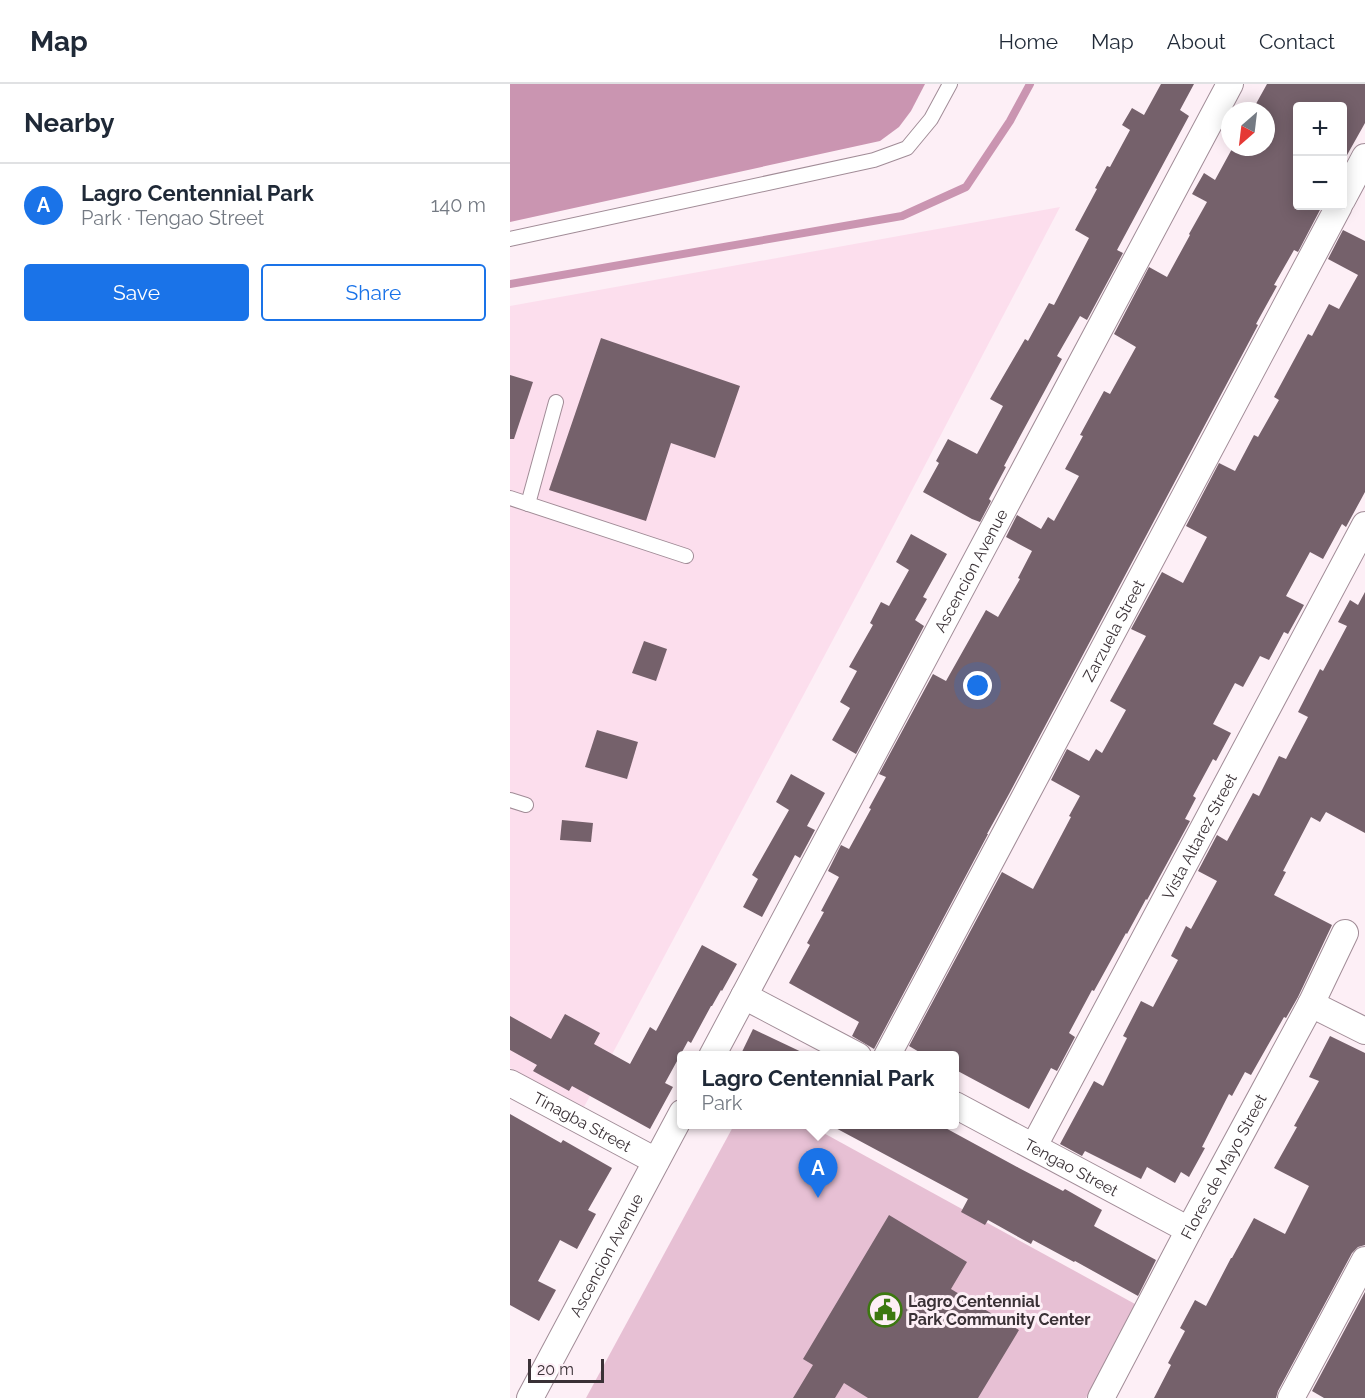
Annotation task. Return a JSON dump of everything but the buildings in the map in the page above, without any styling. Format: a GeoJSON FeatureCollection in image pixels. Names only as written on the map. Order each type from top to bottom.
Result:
{"type":"FeatureCollection","features":[{"type":"Feature","properties":{"kind":"street","name":"Ascencion Avenue"},"geometry":{"type":"LineString","coordinates":[[715,1051],[1230,84]]}},
{"type":"Feature","properties":{"kind":"street"},"geometry":{"type":"LineString","coordinates":[[1347,191],[1365,157]]}},
{"type":"Feature","properties":{"kind":"street","name":"Zarzuela Street"},"geometry":{"type":"LineString","coordinates":[[890,1051],[1337,210]]}},
{"type":"Feature","properties":{"kind":"street","name":"Vista Altarez Street"},"geometry":{"type":"LineString","coordinates":[[1034,1146],[1365,525]]}},
{"type":"Feature","properties":{"kind":"street","name":"Flores de Mayo Street"},"geometry":{"type":"LineString","coordinates":[[1101,1398],[1311,1004],[1345,933]]}},
{"type":"Feature","properties":{"kind":"street"},"geometry":{"type":"LineString","coordinates":[[744,996],[848,1051]]}},
{"type":"Feature","properties":{"kind":"street"},"geometry":{"type":"LineString","coordinates":[[1311,1004],[1365,1031]]}},
{"type":"Feature","properties":{"kind":"street","name":"Tinagba Street"},"geometry":{"type":"LineString","coordinates":[[510,1083],[656,1161]]}},
{"type":"Feature","properties":{"kind":"street","name":"Tengao Street"},"geometry":{"type":"LineString","coordinates":[[959,1108],[1189,1230]]}},
{"type":"Feature","properties":{"kind":"street","name":"Ascencion Avenue"},"geometry":{"type":"LineString","coordinates":[[530,1398],[677,1121]]}},
{"type":"Feature","properties":{"kind":"street"},"geometry":{"type":"LineString","coordinates":[[1291,1398],[1365,1260]]}},
{"type":"Feature","properties":{"kind":"lane"},"geometry":{"type":"LineString","coordinates":[[510,240],[874,160],[908,148],[931,118],[950,84]]}},
{"type":"Feature","properties":{"kind":"lane"},"geometry":{"type":"LineString","coordinates":[[528,504],[556,402]]}},
{"type":"Feature","properties":{"kind":"lane"},"geometry":{"type":"LineString","coordinates":[[510,498],[686,556]]}},
{"type":"Feature","properties":{"kind":"lane"},"geometry":{"type":"LineString","coordinates":[[510,800],[525,805]]}},
{"type":"Feature","properties":{"kind":"shaded area"},"geometry":{"type":"Polygon","coordinates":[[[510,84],[925,84],[911,111],[899,127],[880,141],[510,222],[510,84]]]}},
{"type":"Feature","properties":{"kind":"shaded area"},"geometry":{"type":"Polygon","coordinates":[[[1060,207],[877,557],[584,1107],[510,1068],[510,306],[1060,207]]]}},
{"type":"Feature","properties":{"kind":"shaded area"},"geometry":{"type":"Polygon","coordinates":[[[732,1129],[816,1129],[1135,1304],[1086,1398],[586,1398],[732,1129]]]}},
{"type":"Feature","properties":{"kind":"waterway"},"geometry":{"type":"LineString","coordinates":[[510,284],[902,216],[966,187],[1010,121],[1030,84]]}},
{"type":"Feature","properties":{"kind":"place","name":"Lagro Centennial Park"},"geometry":{"type":"Point","coordinates":[818,1198]}},
{"type":"Feature","properties":{"kind":"place","name":"Lagro Centennial Park Community Center"},"geometry":{"type":"Point","coordinates":[885,1310]}}]}
